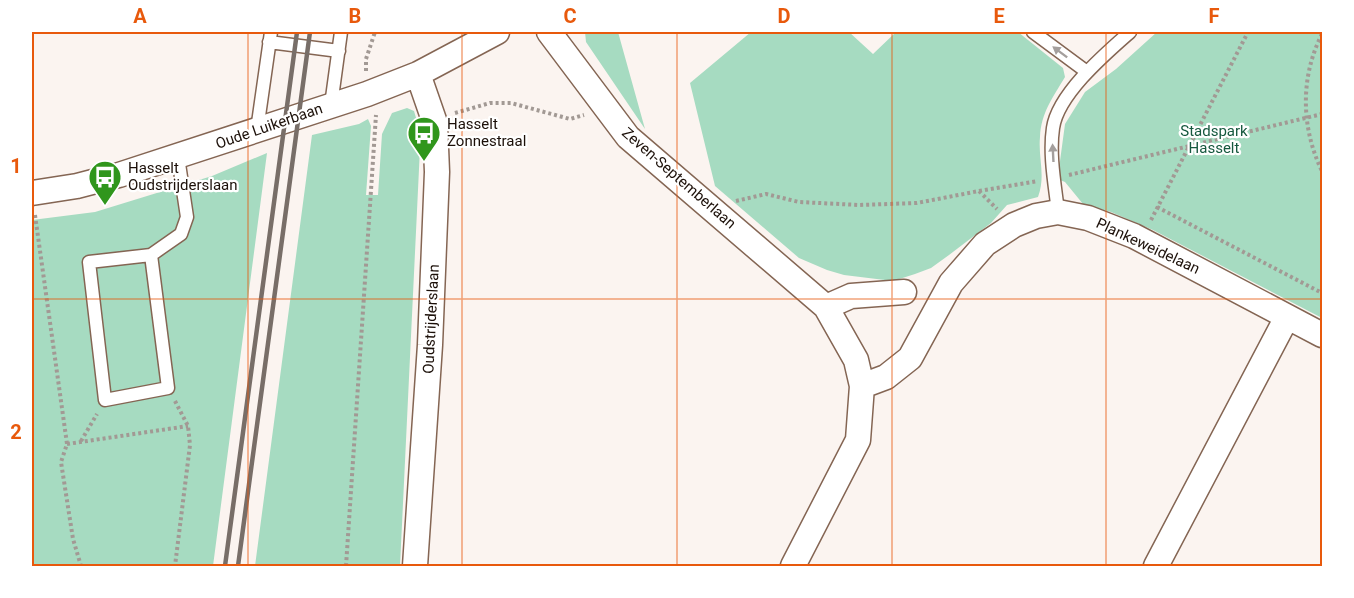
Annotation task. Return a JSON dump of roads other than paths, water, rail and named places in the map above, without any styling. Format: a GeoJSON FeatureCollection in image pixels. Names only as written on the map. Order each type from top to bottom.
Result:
{"type":"FeatureCollection","features":[{"type":"Feature","properties":{"kind":"street","name":"Oude Luikerbaan"},"geometry":{"type":"LineString","coordinates":[[32,193],[77,186],[178,157],[367,94],[418,74],[497,32]]}},
{"type":"Feature","properties":{"kind":"street","name":"Zeven-Septemberlaan"},"geometry":{"type":"LineString","coordinates":[[549,32],[628,137],[826,307],[856,360],[862,386],[858,440],[793,567]]}},
{"type":"Feature","properties":{"kind":"street","name":"Oudstrijderslaan"},"geometry":{"type":"LineString","coordinates":[[415,567],[430,333],[437,172],[435,123],[418,74]]}},
{"type":"Feature","properties":{"kind":"street","name":"Plankeweidelaan"},"geometry":{"type":"LineString","coordinates":[[862,386],[886,377],[910,358],[951,284],[985,244],[1014,225],[1036,216],[1058,212],[1088,218],[1142,240],[1323,335]]}},
{"type":"Feature","properties":{"kind":"street"},"geometry":{"type":"LineString","coordinates":[[826,307],[852,296],[904,292]]}},
{"type":"Feature","properties":{"kind":"street"},"geometry":{"type":"LineString","coordinates":[[1156,567],[1287,317]]}},
{"type":"Feature","properties":{"kind":"lane"},"geometry":{"type":"LineString","coordinates":[[331,105],[341,32]]}},
{"type":"Feature","properties":{"kind":"lane"},"geometry":{"type":"LineString","coordinates":[[1033,32],[1087,72]]}},
{"type":"Feature","properties":{"kind":"lane"},"geometry":{"type":"LineString","coordinates":[[1058,212],[1052,151],[1053,126],[1064,103],[1087,72],[1130,32]]}},
{"type":"Feature","properties":{"kind":"lane"},"geometry":{"type":"LineString","coordinates":[[256,130],[270,37],[339,51]]}},
{"type":"Feature","properties":{"kind":"lane"},"geometry":{"type":"LineString","coordinates":[[151,255],[168,388],[105,400],[89,262],[151,255],[181,234],[187,217],[178,157]]}},
{"type":"Feature","properties":{"kind":"railway"},"geometry":{"type":"LineString","coordinates":[[225,566],[297,32]]}},
{"type":"Feature","properties":{"kind":"railway"},"geometry":{"type":"LineString","coordinates":[[238,566],[310,32]]}},
{"type":"Feature","properties":{"kind":"place","name":"Hasselt Zonnestraal"},"geometry":{"type":"Point","coordinates":[424,162]}},
{"type":"Feature","properties":{"kind":"place","name":"Hasselt Oudstrijderslaan"},"geometry":{"type":"Point","coordinates":[105,206]}},
{"type":"Feature","properties":{"kind":"park label","name":"Stadspark Hasselt"},"geometry":{"type":"Point","coordinates":[1214,140]}}]}
